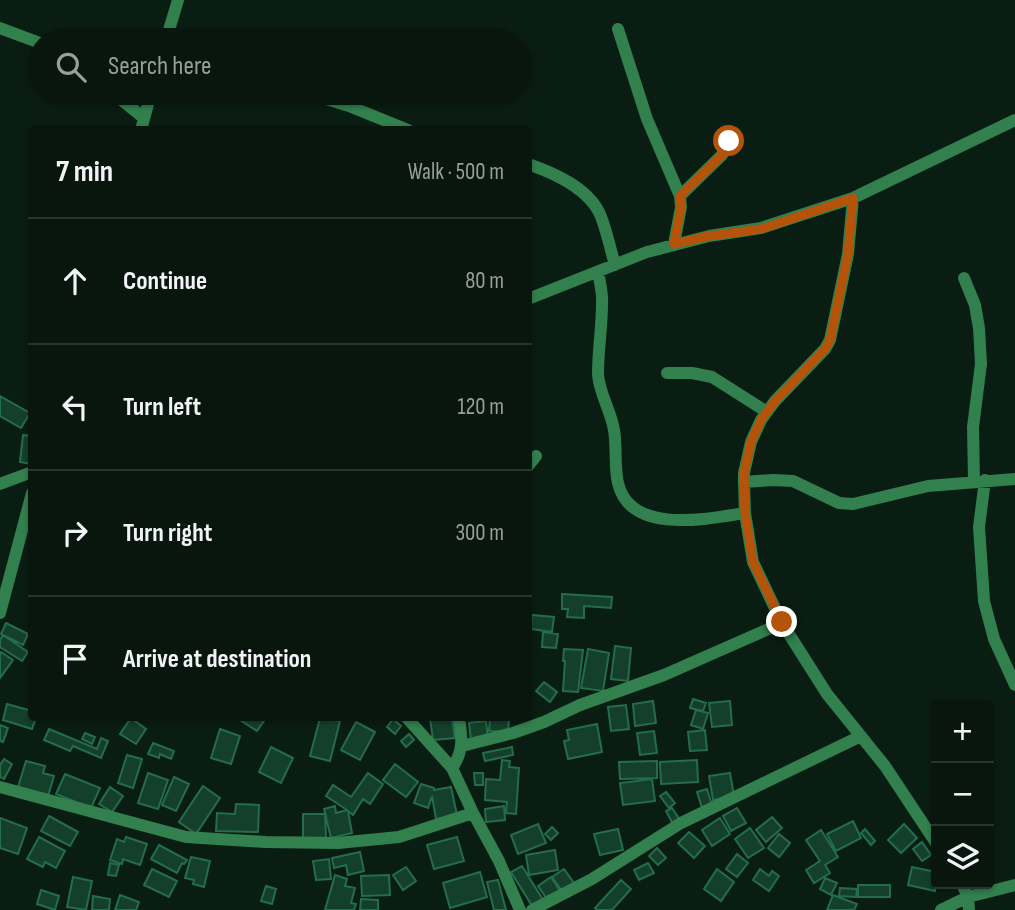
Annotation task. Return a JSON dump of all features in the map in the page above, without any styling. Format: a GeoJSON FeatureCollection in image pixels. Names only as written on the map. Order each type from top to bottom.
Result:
{"type":"FeatureCollection","features":[{"type":"Feature","properties":{"kind":"street"},"geometry":{"type":"LineString","coordinates":[[170,28],[178,0]]}},
{"type":"Feature","properties":{"kind":"street"},"geometry":{"type":"LineString","coordinates":[[0,28],[28,38]]}},
{"type":"Feature","properties":{"kind":"street"},"geometry":{"type":"LineString","coordinates":[[618,29],[647,119],[680,196],[681,207],[674,244]]}},
{"type":"Feature","properties":{"kind":"street"},"geometry":{"type":"LineString","coordinates":[[125,105],[143,124]]}},
{"type":"Feature","properties":{"kind":"street"},"geometry":{"type":"LineString","coordinates":[[143,124],[148,105]]}},
{"type":"Feature","properties":{"kind":"street"},"geometry":{"type":"LineString","coordinates":[[346,105],[398,126]]}},
{"type":"Feature","properties":{"kind":"street"},"geometry":{"type":"LineString","coordinates":[[532,297],[647,252],[709,236],[761,229],[853,198],[1015,120]]}},
{"type":"Feature","properties":{"kind":"street"},"geometry":{"type":"LineString","coordinates":[[680,196],[722,155],[729,141]]}},
{"type":"Feature","properties":{"kind":"street"},"geometry":{"type":"LineString","coordinates":[[532,166],[566,180],[586,195],[599,212],[615,265]]}},
{"type":"Feature","properties":{"kind":"street"},"geometry":{"type":"LineString","coordinates":[[853,198],[848,254],[830,340],[761,420],[751,442],[744,473],[745,513],[753,562],[782,622],[827,694],[886,766],[931,835]]}},
{"type":"Feature","properties":{"kind":"street"},"geometry":{"type":"LineString","coordinates":[[598,272],[603,302],[598,376],[614,429],[618,483],[624,500],[636,512],[653,517],[701,520],[745,513]]}},
{"type":"Feature","properties":{"kind":"street"},"geometry":{"type":"LineString","coordinates":[[964,278],[975,306],[979,328],[981,364],[973,427],[979,481],[984,601],[994,639],[1015,685]]}},
{"type":"Feature","properties":{"kind":"street"},"geometry":{"type":"LineString","coordinates":[[667,373],[692,373],[712,377],[767,412]]}},
{"type":"Feature","properties":{"kind":"street"},"geometry":{"type":"LineString","coordinates":[[4,480],[28,473]]}},
{"type":"Feature","properties":{"kind":"street"},"geometry":{"type":"LineString","coordinates":[[744,482],[793,481],[839,503],[853,504],[928,486],[1015,479]]}},
{"type":"Feature","properties":{"kind":"street"},"geometry":{"type":"LineString","coordinates":[[0,613],[28,508]]}},
{"type":"Feature","properties":{"kind":"street"},"geometry":{"type":"LineString","coordinates":[[462,746],[544,722],[580,705],[664,675],[782,622]]}},
{"type":"Feature","properties":{"kind":"street"},"geometry":{"type":"LineString","coordinates":[[410,721],[453,768],[520,910]]}},
{"type":"Feature","properties":{"kind":"street"},"geometry":{"type":"LineString","coordinates":[[453,768],[462,746],[459,721]]}},
{"type":"Feature","properties":{"kind":"street"},"geometry":{"type":"LineString","coordinates":[[531,910],[592,879],[681,822],[861,736]]}},
{"type":"Feature","properties":{"kind":"street"},"geometry":{"type":"LineString","coordinates":[[0,787],[186,837],[265,842],[338,843],[399,837],[473,813]]}},
{"type":"Feature","properties":{"kind":"street"},"geometry":{"type":"LineString","coordinates":[[941,910],[969,904],[1015,885]]}},
{"type":"Feature","properties":{"kind":"building"},"geometry":{"type":"Polygon","coordinates":[[[0,396],[28,412],[21,428],[0,416],[0,396]]]}},
{"type":"Feature","properties":{"kind":"building"},"geometry":{"type":"Polygon","coordinates":[[[23,435],[28,436],[28,463],[20,462],[23,435]]]}},
{"type":"Feature","properties":{"kind":"building"},"geometry":{"type":"Polygon","coordinates":[[[562,594],[612,597],[611,608],[584,606],[584,618],[567,617],[568,609],[562,609],[562,594]]]}},
{"type":"Feature","properties":{"kind":"building"},"geometry":{"type":"Polygon","coordinates":[[[532,615],[554,617],[552,632],[532,629],[532,615]]]}},
{"type":"Feature","properties":{"kind":"building"},"geometry":{"type":"Polygon","coordinates":[[[6,623],[28,634],[23,645],[1,634],[6,623]]]}},
{"type":"Feature","properties":{"kind":"building"},"geometry":{"type":"Polygon","coordinates":[[[543,632],[558,634],[556,648],[542,647],[543,632]]]}},
{"type":"Feature","properties":{"kind":"building"},"geometry":{"type":"Polygon","coordinates":[[[3,635],[28,652],[22,661],[0,647],[3,635]]]}},
{"type":"Feature","properties":{"kind":"building"},"geometry":{"type":"Polygon","coordinates":[[[615,646],[631,648],[628,681],[611,679],[615,646]]]}},
{"type":"Feature","properties":{"kind":"building"},"geometry":{"type":"Polygon","coordinates":[[[564,649],[583,650],[578,692],[563,691],[564,649]]]}},
{"type":"Feature","properties":{"kind":"building"},"geometry":{"type":"Polygon","coordinates":[[[588,649],[609,653],[603,691],[581,688],[588,649]]]}},
{"type":"Feature","properties":{"kind":"building"},"geometry":{"type":"Polygon","coordinates":[[[0,653],[13,660],[0,678],[0,653]]]}},
{"type":"Feature","properties":{"kind":"building"},"geometry":{"type":"Polygon","coordinates":[[[544,682],[557,692],[550,702],[536,691],[544,682]]]}},
{"type":"Feature","properties":{"kind":"building"},"geometry":{"type":"Polygon","coordinates":[[[693,699],[706,703],[703,711],[690,708],[693,699]]]}},
{"type":"Feature","properties":{"kind":"building"},"geometry":{"type":"Polygon","coordinates":[[[653,701],[656,723],[635,726],[633,704],[653,701]]]}},
{"type":"Feature","properties":{"kind":"building"},"geometry":{"type":"Polygon","coordinates":[[[730,701],[732,725],[712,727],[709,703],[730,701]]]}},
{"type":"Feature","properties":{"kind":"building"},"geometry":{"type":"Polygon","coordinates":[[[7,704],[28,710],[28,721],[35,721],[32,729],[3,720],[7,704]]]}},
{"type":"Feature","properties":{"kind":"building"},"geometry":{"type":"Polygon","coordinates":[[[626,705],[629,729],[611,731],[608,707],[626,705]]]}},
{"type":"Feature","properties":{"kind":"building"},"geometry":{"type":"Polygon","coordinates":[[[696,710],[708,713],[703,729],[691,725],[696,710]]]}},
{"type":"Feature","properties":{"kind":"building"},"geometry":{"type":"Polygon","coordinates":[[[129,721],[135,721],[146,729],[136,744],[120,734],[129,721]]]}},
{"type":"Feature","properties":{"kind":"building"},"geometry":{"type":"Polygon","coordinates":[[[242,721],[264,721],[257,731],[242,721]]]}},
{"type":"Feature","properties":{"kind":"building"},"geometry":{"type":"Polygon","coordinates":[[[319,721],[340,721],[330,761],[310,756],[319,721]]]}},
{"type":"Feature","properties":{"kind":"building"},"geometry":{"type":"Polygon","coordinates":[[[392,721],[401,726],[395,734],[387,727],[392,721]]]}},
{"type":"Feature","properties":{"kind":"building"},"geometry":{"type":"Polygon","coordinates":[[[430,721],[452,721],[455,738],[433,740],[430,721]]]}},
{"type":"Feature","properties":{"kind":"building"},"geometry":{"type":"Polygon","coordinates":[[[486,721],[488,738],[471,740],[469,723],[486,721]]]}},
{"type":"Feature","properties":{"kind":"building"},"geometry":{"type":"Polygon","coordinates":[[[490,721],[509,721],[508,732],[489,731],[490,721]]]}},
{"type":"Feature","properties":{"kind":"building"},"geometry":{"type":"Polygon","coordinates":[[[356,722],[375,732],[360,760],[341,750],[356,722]]]}},
{"type":"Feature","properties":{"kind":"building"},"geometry":{"type":"Polygon","coordinates":[[[597,724],[602,752],[568,759],[564,741],[569,740],[567,730],[597,724]]]}},
{"type":"Feature","properties":{"kind":"building"},"geometry":{"type":"Polygon","coordinates":[[[0,725],[8,728],[3,742],[0,741],[0,725]]]}},
{"type":"Feature","properties":{"kind":"building"},"geometry":{"type":"Polygon","coordinates":[[[49,729],[97,749],[101,738],[108,741],[101,758],[73,746],[70,751],[44,740],[49,729]]]}},
{"type":"Feature","properties":{"kind":"building"},"geometry":{"type":"Polygon","coordinates":[[[220,729],[240,736],[231,764],[211,758],[220,729]]]}},
{"type":"Feature","properties":{"kind":"building"},"geometry":{"type":"Polygon","coordinates":[[[705,730],[707,750],[690,751],[688,732],[705,730]]]}},
{"type":"Feature","properties":{"kind":"building"},"geometry":{"type":"Polygon","coordinates":[[[654,731],[657,753],[640,755],[637,733],[654,731]]]}},
{"type":"Feature","properties":{"kind":"building"},"geometry":{"type":"Polygon","coordinates":[[[85,733],[95,737],[92,744],[82,739],[85,733]]]}},
{"type":"Feature","properties":{"kind":"building"},"geometry":{"type":"Polygon","coordinates":[[[409,734],[414,740],[406,747],[401,741],[409,734]]]}},
{"type":"Feature","properties":{"kind":"building"},"geometry":{"type":"Polygon","coordinates":[[[153,743],[174,751],[171,759],[160,754],[159,758],[148,754],[153,743]]]}},
{"type":"Feature","properties":{"kind":"building"},"geometry":{"type":"Polygon","coordinates":[[[271,747],[293,758],[281,783],[259,772],[271,747]]]}},
{"type":"Feature","properties":{"kind":"building"},"geometry":{"type":"Polygon","coordinates":[[[512,747],[513,755],[485,761],[483,753],[512,747]]]}},
{"type":"Feature","properties":{"kind":"building"},"geometry":{"type":"Polygon","coordinates":[[[127,755],[142,759],[133,788],[118,783],[127,755]]]}},
{"type":"Feature","properties":{"kind":"building"},"geometry":{"type":"Polygon","coordinates":[[[4,759],[12,764],[4,779],[0,777],[0,765],[4,759]]]}},
{"type":"Feature","properties":{"kind":"building"},"geometry":{"type":"Polygon","coordinates":[[[502,760],[510,761],[509,767],[519,768],[516,814],[506,813],[507,802],[485,800],[486,779],[500,780],[502,760]]]}},
{"type":"Feature","properties":{"kind":"building"},"geometry":{"type":"Polygon","coordinates":[[[697,760],[698,782],[661,784],[660,762],[697,760]]]}},
{"type":"Feature","properties":{"kind":"building"},"geometry":{"type":"Polygon","coordinates":[[[26,761],[45,766],[43,773],[54,776],[48,796],[18,787],[26,761]]]}},
{"type":"Feature","properties":{"kind":"building"},"geometry":{"type":"Polygon","coordinates":[[[657,761],[657,778],[620,779],[619,762],[657,761]]]}},
{"type":"Feature","properties":{"kind":"building"},"geometry":{"type":"Polygon","coordinates":[[[395,764],[418,782],[406,797],[383,780],[395,764]]]}},
{"type":"Feature","properties":{"kind":"building"},"geometry":{"type":"Polygon","coordinates":[[[148,773],[168,780],[158,809],[138,803],[148,773]]]}},
{"type":"Feature","properties":{"kind":"building"},"geometry":{"type":"Polygon","coordinates":[[[368,773],[383,784],[370,804],[363,799],[353,815],[348,811],[352,833],[331,838],[324,809],[335,806],[336,813],[347,810],[326,796],[333,785],[351,797],[368,773]]]}},
{"type":"Feature","properties":{"kind":"building"},"geometry":{"type":"Polygon","coordinates":[[[474,773],[483,773],[483,785],[475,785],[474,773]]]}},
{"type":"Feature","properties":{"kind":"building"},"geometry":{"type":"Polygon","coordinates":[[[730,773],[734,796],[713,800],[709,776],[730,773]]]}},
{"type":"Feature","properties":{"kind":"building"},"geometry":{"type":"Polygon","coordinates":[[[65,774],[100,788],[91,808],[56,794],[65,774]]]}},
{"type":"Feature","properties":{"kind":"building"},"geometry":{"type":"Polygon","coordinates":[[[174,777],[189,784],[176,811],[162,805],[174,777]]]}},
{"type":"Feature","properties":{"kind":"building"},"geometry":{"type":"Polygon","coordinates":[[[652,779],[655,801],[623,805],[620,783],[652,779]]]}},
{"type":"Feature","properties":{"kind":"building"},"geometry":{"type":"Polygon","coordinates":[[[421,784],[434,790],[451,787],[457,815],[436,819],[432,796],[428,808],[414,803],[421,784]]]}},
{"type":"Feature","properties":{"kind":"building"},"geometry":{"type":"Polygon","coordinates":[[[203,786],[220,798],[196,834],[179,822],[203,786]]]}},
{"type":"Feature","properties":{"kind":"building"},"geometry":{"type":"Polygon","coordinates":[[[110,787],[123,796],[112,812],[99,804],[110,787]]]}},
{"type":"Feature","properties":{"kind":"building"},"geometry":{"type":"Polygon","coordinates":[[[707,789],[712,805],[702,808],[697,792],[707,789]]]}},
{"type":"Feature","properties":{"kind":"building"},"geometry":{"type":"Polygon","coordinates":[[[666,792],[675,803],[669,808],[660,796],[666,792]]]}},
{"type":"Feature","properties":{"kind":"building"},"geometry":{"type":"Polygon","coordinates":[[[236,804],[259,805],[258,832],[216,831],[217,813],[235,814],[236,804]]]}},
{"type":"Feature","properties":{"kind":"building"},"geometry":{"type":"Polygon","coordinates":[[[504,806],[505,820],[486,822],[485,809],[504,806]]]}},
{"type":"Feature","properties":{"kind":"building"},"geometry":{"type":"Polygon","coordinates":[[[672,808],[680,820],[673,824],[666,811],[672,808]]]}},
{"type":"Feature","properties":{"kind":"building"},"geometry":{"type":"Polygon","coordinates":[[[737,808],[746,823],[731,831],[723,816],[737,808]]]}},
{"type":"Feature","properties":{"kind":"building"},"geometry":{"type":"Polygon","coordinates":[[[303,814],[325,814],[326,838],[303,838],[303,814]]]}},
{"type":"Feature","properties":{"kind":"building"},"geometry":{"type":"Polygon","coordinates":[[[49,816],[78,832],[70,846],[41,831],[49,816]]]}},
{"type":"Feature","properties":{"kind":"building"},"geometry":{"type":"Polygon","coordinates":[[[772,817],[782,828],[766,842],[756,830],[772,817]]]}},
{"type":"Feature","properties":{"kind":"building"},"geometry":{"type":"Polygon","coordinates":[[[0,818],[27,828],[18,854],[0,848],[0,818]]]}},
{"type":"Feature","properties":{"kind":"building"},"geometry":{"type":"Polygon","coordinates":[[[720,818],[730,834],[712,846],[702,830],[720,818]]]}},
{"type":"Feature","properties":{"kind":"building"},"geometry":{"type":"Polygon","coordinates":[[[853,821],[861,838],[836,851],[827,834],[853,821]]]}},
{"type":"Feature","properties":{"kind":"building"},"geometry":{"type":"Polygon","coordinates":[[[538,824],[546,843],[518,854],[511,835],[538,824]]]}},
{"type":"Feature","properties":{"kind":"building"},"geometry":{"type":"Polygon","coordinates":[[[904,824],[917,838],[901,853],[888,840],[904,824]]]}},
{"type":"Feature","properties":{"kind":"building"},"geometry":{"type":"Polygon","coordinates":[[[552,827],[558,833],[551,840],[545,834],[552,827]]]}},
{"type":"Feature","properties":{"kind":"building"},"geometry":{"type":"Polygon","coordinates":[[[750,828],[764,848],[748,858],[735,839],[750,828]]]}},
{"type":"Feature","properties":{"kind":"building"},"geometry":{"type":"Polygon","coordinates":[[[618,829],[623,850],[600,855],[594,834],[618,829]]]}},
{"type":"Feature","properties":{"kind":"building"},"geometry":{"type":"Polygon","coordinates":[[[865,829],[875,841],[871,845],[861,833],[865,829]]]}},
{"type":"Feature","properties":{"kind":"building"},"geometry":{"type":"Polygon","coordinates":[[[821,830],[838,857],[825,865],[830,873],[814,883],[806,870],[820,861],[806,840],[821,830]]]}},
{"type":"Feature","properties":{"kind":"building"},"geometry":{"type":"Polygon","coordinates":[[[689,832],[705,846],[694,858],[678,843],[689,832]]]}},
{"type":"Feature","properties":{"kind":"building"},"geometry":{"type":"Polygon","coordinates":[[[779,834],[790,843],[779,857],[768,848],[779,834]]]}},
{"type":"Feature","properties":{"kind":"building"},"geometry":{"type":"Polygon","coordinates":[[[39,837],[65,851],[56,868],[45,862],[43,867],[27,859],[39,837]]]}},
{"type":"Feature","properties":{"kind":"building"},"geometry":{"type":"Polygon","coordinates":[[[126,837],[147,844],[140,865],[123,859],[122,864],[110,860],[117,839],[124,842],[126,837]]]}},
{"type":"Feature","properties":{"kind":"building"},"geometry":{"type":"Polygon","coordinates":[[[457,837],[464,861],[434,869],[427,845],[457,837]]]}},
{"type":"Feature","properties":{"kind":"building"},"geometry":{"type":"Polygon","coordinates":[[[922,842],[931,855],[922,861],[913,849],[922,842]]]}},
{"type":"Feature","properties":{"kind":"building"},"geometry":{"type":"Polygon","coordinates":[[[159,845],[187,860],[182,863],[177,873],[151,859],[159,845]]]}},
{"type":"Feature","properties":{"kind":"building"},"geometry":{"type":"Polygon","coordinates":[[[657,848],[666,858],[658,865],[649,856],[657,848]]]}},
{"type":"Feature","properties":{"kind":"building"},"geometry":{"type":"Polygon","coordinates":[[[555,850],[558,870],[529,875],[526,855],[555,850]]]}},
{"type":"Feature","properties":{"kind":"building"},"geometry":{"type":"Polygon","coordinates":[[[360,852],[364,871],[348,875],[346,865],[334,868],[332,858],[360,852]]]}},
{"type":"Feature","properties":{"kind":"building"},"geometry":{"type":"Polygon","coordinates":[[[737,854],[748,863],[737,877],[726,869],[737,854]]]}},
{"type":"Feature","properties":{"kind":"building"},"geometry":{"type":"Polygon","coordinates":[[[191,857],[210,861],[204,887],[185,878],[191,857]]]}},
{"type":"Feature","properties":{"kind":"building"},"geometry":{"type":"Polygon","coordinates":[[[329,859],[331,879],[316,880],[313,861],[329,859]]]}},
{"type":"Feature","properties":{"kind":"building"},"geometry":{"type":"Polygon","coordinates":[[[110,863],[119,865],[116,876],[108,875],[110,863]]]}},
{"type":"Feature","properties":{"kind":"building"},"geometry":{"type":"Polygon","coordinates":[[[648,863],[654,873],[639,880],[634,870],[648,863]]]}},
{"type":"Feature","properties":{"kind":"building"},"geometry":{"type":"Polygon","coordinates":[[[522,866],[545,903],[534,909],[511,872],[522,866]]]}},
{"type":"Feature","properties":{"kind":"building"},"geometry":{"type":"Polygon","coordinates":[[[406,867],[416,881],[403,890],[393,875],[406,867]]]}},
{"type":"Feature","properties":{"kind":"building"},"geometry":{"type":"Polygon","coordinates":[[[912,867],[931,871],[931,889],[935,891],[908,885],[912,867]]]}},
{"type":"Feature","properties":{"kind":"building"},"geometry":{"type":"Polygon","coordinates":[[[152,869],[177,881],[169,897],[144,885],[152,869]]]}},
{"type":"Feature","properties":{"kind":"building"},"geometry":{"type":"Polygon","coordinates":[[[564,869],[574,883],[562,891],[552,877],[564,869]]]}},
{"type":"Feature","properties":{"kind":"building"},"geometry":{"type":"Polygon","coordinates":[[[717,869],[734,882],[721,901],[704,889],[717,869]]]}},
{"type":"Feature","properties":{"kind":"building"},"geometry":{"type":"Polygon","coordinates":[[[760,869],[769,876],[772,871],[779,876],[769,891],[753,880],[760,869]]]}},
{"type":"Feature","properties":{"kind":"building"},"geometry":{"type":"Polygon","coordinates":[[[480,872],[487,897],[450,908],[443,883],[480,872]]]}},
{"type":"Feature","properties":{"kind":"building"},"geometry":{"type":"Polygon","coordinates":[[[335,875],[347,879],[345,886],[355,888],[351,903],[356,904],[354,910],[325,910],[335,875]]]}},
{"type":"Feature","properties":{"kind":"building"},"geometry":{"type":"Polygon","coordinates":[[[389,875],[390,895],[362,896],[361,876],[389,875]]]}},
{"type":"Feature","properties":{"kind":"building"},"geometry":{"type":"Polygon","coordinates":[[[73,877],[92,881],[86,910],[67,907],[73,877]]]}},
{"type":"Feature","properties":{"kind":"building"},"geometry":{"type":"Polygon","coordinates":[[[551,877],[560,891],[547,899],[538,886],[551,877]]]}},
{"type":"Feature","properties":{"kind":"building"},"geometry":{"type":"Polygon","coordinates":[[[825,878],[837,883],[831,895],[820,889],[825,878]]]}},
{"type":"Feature","properties":{"kind":"building"},"geometry":{"type":"Polygon","coordinates":[[[498,880],[506,910],[494,910],[487,882],[498,880]]]}},
{"type":"Feature","properties":{"kind":"building"},"geometry":{"type":"Polygon","coordinates":[[[621,880],[631,889],[612,910],[597,910],[595,908],[621,880]]]}},
{"type":"Feature","properties":{"kind":"building"},"geometry":{"type":"Polygon","coordinates":[[[858,885],[890,885],[890,897],[858,897],[858,885]]]}},
{"type":"Feature","properties":{"kind":"building"},"geometry":{"type":"Polygon","coordinates":[[[266,886],[276,889],[272,904],[261,901],[266,886]]]}},
{"type":"Feature","properties":{"kind":"building"},"geometry":{"type":"Polygon","coordinates":[[[840,888],[857,889],[856,897],[839,896],[840,888]]]}},
{"type":"Feature","properties":{"kind":"building"},"geometry":{"type":"Polygon","coordinates":[[[41,890],[59,896],[55,910],[37,904],[41,890]]]}},
{"type":"Feature","properties":{"kind":"building"},"geometry":{"type":"Polygon","coordinates":[[[120,895],[139,902],[136,910],[115,910],[120,895]]]}},
{"type":"Feature","properties":{"kind":"building"},"geometry":{"type":"Polygon","coordinates":[[[833,895],[857,904],[854,910],[827,910],[833,895]]]}},
{"type":"Feature","properties":{"kind":"building"},"geometry":{"type":"Polygon","coordinates":[[[93,896],[110,899],[109,910],[92,910],[93,896]]]}},
{"type":"Feature","properties":{"kind":"building"},"geometry":{"type":"Polygon","coordinates":[[[361,899],[378,900],[378,910],[360,910],[361,899]]]}},
{"type":"Feature","properties":{"kind":"route"},"geometry":{"type":"LineString","coordinates":[[729,141],[722,155],[680,196],[681,207],[674,244],[761,229],[853,198],[848,254],[830,340],[761,420],[751,442],[744,473],[745,513],[753,562],[782,622]]}}]}
